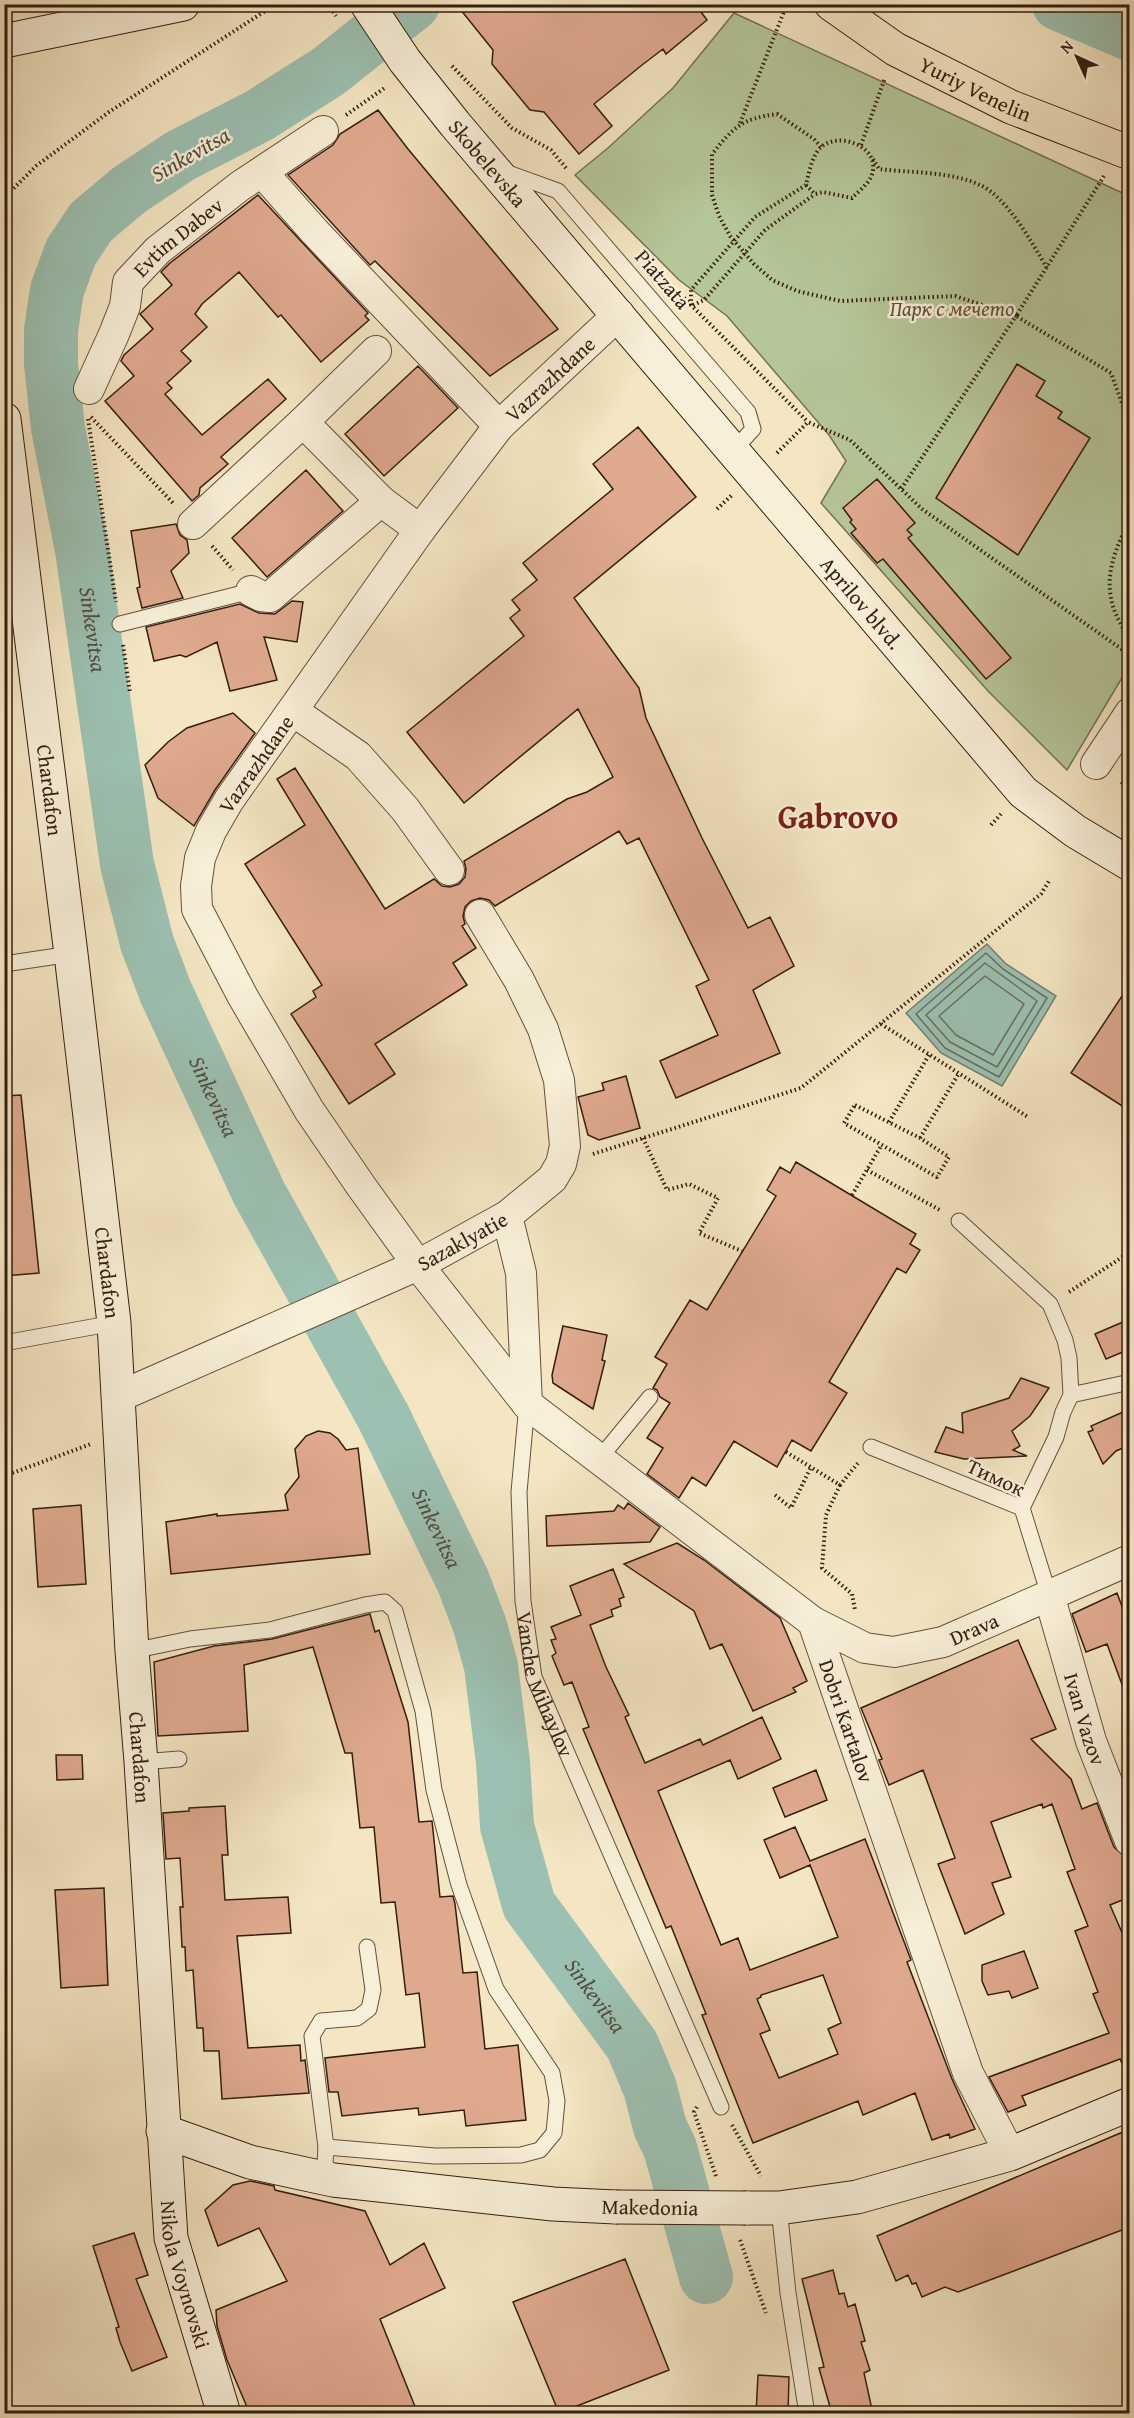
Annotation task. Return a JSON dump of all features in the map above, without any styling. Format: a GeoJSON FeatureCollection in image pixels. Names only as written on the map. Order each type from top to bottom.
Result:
{"type":"FeatureCollection","features":[{"type":"Feature","properties":{"kind":"main road"},"geometry":{"type":"LineString","coordinates":[[4,41],[183,4]]}},
{"type":"Feature","properties":{"kind":"main road","name":"Skobelevska"},"geometry":{"type":"LineString","coordinates":[[367,4],[393,69],[494,168],[619,314]]}},
{"type":"Feature","properties":{"kind":"main road","name":"Yuriy Venelin"},"geometry":{"type":"LineString","coordinates":[[831,4],[896,49],[1011,107],[1125,152]]}},
{"type":"Feature","properties":{"kind":"main road","name":"Aprilov blvd."},"geometry":{"type":"LineString","coordinates":[[619,314],[1023,792],[1075,831],[1130,864]]}},
{"type":"Feature","properties":{"kind":"main road","name":"Chardafon"},"geometry":{"type":"LineString","coordinates":[[4,419],[71,954],[114,1323],[132,1651],[141,1762],[163,2131]]}},
{"type":"Feature","properties":{"kind":"main road","name":"Makedonia"},"geometry":{"type":"LineString","coordinates":[[163,2131],[250,2162],[333,2180],[553,2204],[616,2207],[779,2208],[857,2197],[1010,2154],[1130,2104]]}},
{"type":"Feature","properties":{"kind":"main road","name":"Nikola Voynovski"},"geometry":{"type":"LineString","coordinates":[[163,2131],[171,2238],[224,2414]]}},
{"type":"Feature","properties":{"kind":"street","name":"Evtim Dabev"},"geometry":{"type":"LineString","coordinates":[[89,389],[114,334],[124,306],[128,282],[158,250],[240,186],[323,131]]}},
{"type":"Feature","properties":{"kind":"street"},"geometry":{"type":"LineString","coordinates":[[262,172],[315,232],[499,426]]}},
{"type":"Feature","properties":{"kind":"street","name":"Vazrazhdane"},"geometry":{"type":"LineString","coordinates":[[418,1265],[309,1110],[243,997],[197,909],[196,886],[200,858],[211,831],[229,800],[420,530],[499,426],[619,314]]}},
{"type":"Feature","properties":{"kind":"street"},"geometry":{"type":"LineString","coordinates":[[193,524],[376,351]]}},
{"type":"Feature","properties":{"kind":"street"},"geometry":{"type":"LineString","coordinates":[[303,422],[381,501],[420,530]]}},
{"type":"Feature","properties":{"kind":"street"},"geometry":{"type":"LineString","coordinates":[[251,591],[270,597],[381,501]]}},
{"type":"Feature","properties":{"kind":"street"},"geometry":{"type":"LineString","coordinates":[[293,711],[358,756],[405,809],[449,870]]}},
{"type":"Feature","properties":{"kind":"street"},"geometry":{"type":"LineString","coordinates":[[1096,764],[1130,713]]}},
{"type":"Feature","properties":{"kind":"street"},"geometry":{"type":"LineString","coordinates":[[480,915],[519,980],[543,1029],[559,1080],[565,1146],[561,1164]]}},
{"type":"Feature","properties":{"kind":"street","name":"Sazaklyatie"},"geometry":{"type":"LineString","coordinates":[[118,1397],[418,1265],[507,1216],[552,1179],[561,1164]]}},
{"type":"Feature","properties":{"kind":"street"},"geometry":{"type":"LineString","coordinates":[[507,1216],[521,1273],[527,1404]]}},
{"type":"Feature","properties":{"kind":"street"},"geometry":{"type":"LineString","coordinates":[[418,1265],[527,1404],[813,1622]]}},
{"type":"Feature","properties":{"kind":"street","name":"Drava"},"geometry":{"type":"LineString","coordinates":[[813,1622],[861,1646],[894,1652],[943,1642],[1130,1560]]}},
{"type":"Feature","properties":{"kind":"street","name":"Ivan Vazov"},"geometry":{"type":"LineString","coordinates":[[1049,1595],[1090,1741],[1130,1840]]}},
{"type":"Feature","properties":{"kind":"street","name":"Dobri Kartalov"},"geometry":{"type":"LineString","coordinates":[[813,1622],[968,2073],[1010,2154]]}},
{"type":"Feature","properties":{"kind":"lane","name":"Piatzata"},"geometry":{"type":"LineString","coordinates":[[494,168],[558,191],[653,299],[748,412],[753,429],[733,451]]}},
{"type":"Feature","properties":{"kind":"lane"},"geometry":{"type":"LineString","coordinates":[[120,624],[251,591]]}},
{"type":"Feature","properties":{"kind":"lane"},"geometry":{"type":"LineString","coordinates":[[4,964],[71,954]]}},
{"type":"Feature","properties":{"kind":"lane"},"geometry":{"type":"LineString","coordinates":[[959,1221],[1050,1304],[1065,1340],[1069,1358],[1071,1395],[1063,1412],[1056,1437],[1022,1508]]}},
{"type":"Feature","properties":{"kind":"lane"},"geometry":{"type":"LineString","coordinates":[[4,1343],[114,1323]]}},
{"type":"Feature","properties":{"kind":"lane"},"geometry":{"type":"LineString","coordinates":[[1071,1395],[1130,1382]]}},
{"type":"Feature","properties":{"kind":"lane"},"geometry":{"type":"LineString","coordinates":[[599,1459],[650,1397]]}},
{"type":"Feature","properties":{"kind":"lane","name":"Vanche Mihaylov"},"geometry":{"type":"LineString","coordinates":[[527,1404],[519,1492],[523,1601],[534,1677],[721,2107]]}},
{"type":"Feature","properties":{"kind":"lane","name":"Тимок"},"geometry":{"type":"LineString","coordinates":[[871,1447],[1022,1508],[1049,1595]]}},
{"type":"Feature","properties":{"kind":"lane"},"geometry":{"type":"LineString","coordinates":[[132,1651],[190,1640],[270,1630],[365,1605],[385,1602],[396,1611],[423,1711],[434,1790],[459,1885],[496,1989],[552,2073],[557,2101],[554,2133],[540,2150],[521,2155],[435,2156],[327,2147]]}},
{"type":"Feature","properties":{"kind":"lane"},"geometry":{"type":"LineString","coordinates":[[141,1762],[179,1759]]}},
{"type":"Feature","properties":{"kind":"lane"},"geometry":{"type":"LineString","coordinates":[[333,2180],[325,2163],[327,2147],[312,2037],[321,2021],[357,2018],[369,2009],[373,1990],[367,1947]]}},
{"type":"Feature","properties":{"kind":"lane"},"geometry":{"type":"LineString","coordinates":[[779,2208],[788,2293],[807,2414]]}},
{"type":"Feature","properties":{"kind":"path"},"geometry":{"type":"LineString","coordinates":[[4,198],[36,166],[92,125],[276,4]]}},
{"type":"Feature","properties":{"kind":"path"},"geometry":{"type":"LineString","coordinates":[[787,4],[740,123],[712,154],[712,195],[719,216],[734,240],[772,280],[797,291],[840,301],[955,296],[1016,316],[1111,373],[1130,425]]}},
{"type":"Feature","properties":{"kind":"path"},"geometry":{"type":"LineString","coordinates":[[861,145],[896,49]]}},
{"type":"Feature","properties":{"kind":"path"},"geometry":{"type":"LineString","coordinates":[[445,57],[512,128],[551,150],[573,176]]}},
{"type":"Feature","properties":{"kind":"path"},"geometry":{"type":"LineString","coordinates":[[323,131],[388,86],[393,69]]}},
{"type":"Feature","properties":{"kind":"path"},"geometry":{"type":"LineString","coordinates":[[740,123],[777,114],[814,139],[821,147]]}},
{"type":"Feature","properties":{"kind":"path"},"geometry":{"type":"LineString","coordinates":[[691,306],[691,290],[734,240],[755,217],[806,184],[812,161],[821,147],[842,140],[861,145],[871,155],[879,170],[947,176],[979,184],[990,191],[1021,224],[1047,268]]}},
{"type":"Feature","properties":{"kind":"path"},"geometry":{"type":"LineString","coordinates":[[901,489],[1125,152]]}},
{"type":"Feature","properties":{"kind":"path"},"geometry":{"type":"LineString","coordinates":[[691,306],[704,300],[765,230],[815,194],[823,192],[852,198],[871,177],[873,166],[871,155]]}},
{"type":"Feature","properties":{"kind":"path"},"geometry":{"type":"LineString","coordinates":[[806,184],[815,194]]}},
{"type":"Feature","properties":{"kind":"path"},"geometry":{"type":"LineString","coordinates":[[682,297],[808,422],[850,440],[922,509],[1130,655]]}},
{"type":"Feature","properties":{"kind":"path"},"geometry":{"type":"LineString","coordinates":[[89,389],[87,413],[130,693]]}},
{"type":"Feature","properties":{"kind":"path"},"geometry":{"type":"LineString","coordinates":[[753,475],[808,422]]}},
{"type":"Feature","properties":{"kind":"path"},"geometry":{"type":"LineString","coordinates":[[1130,520],[1115,548],[1108,582],[1119,624],[1130,638]]}},
{"type":"Feature","properties":{"kind":"path"},"geometry":{"type":"LineString","coordinates":[[561,1164],[801,1088],[1041,894],[1049,881]]}},
{"type":"Feature","properties":{"kind":"path"},"geometry":{"type":"LineString","coordinates":[[880,1024],[1028,1117]]}},
{"type":"Feature","properties":{"kind":"path"},"geometry":{"type":"LineString","coordinates":[[889,1122],[929,1055]]}},
{"type":"Feature","properties":{"kind":"path"},"geometry":{"type":"LineString","coordinates":[[920,1138],[959,1073]]}},
{"type":"Feature","properties":{"kind":"path"},"geometry":{"type":"LineString","coordinates":[[855,1105],[889,1122],[920,1138],[949,1158],[937,1177],[881,1146],[844,1122],[855,1105]]}},
{"type":"Feature","properties":{"kind":"path"},"geometry":{"type":"LineString","coordinates":[[643,1138],[667,1190],[689,1184],[718,1198],[699,1233],[742,1251]]}},
{"type":"Feature","properties":{"kind":"path"},"geometry":{"type":"LineString","coordinates":[[852,1196],[881,1146]]}},
{"type":"Feature","properties":{"kind":"path"},"geometry":{"type":"LineString","coordinates":[[867,1170],[959,1221]]}},
{"type":"Feature","properties":{"kind":"path"},"geometry":{"type":"LineString","coordinates":[[1050,1304],[1130,1252]]}},
{"type":"Feature","properties":{"kind":"path"},"geometry":{"type":"LineString","coordinates":[[4,1476],[120,1433]]}},
{"type":"Feature","properties":{"kind":"path"},"geometry":{"type":"LineString","coordinates":[[861,1646],[852,1594],[822,1568],[826,1515],[840,1485],[871,1447]]}},
{"type":"Feature","properties":{"kind":"path"},"geometry":{"type":"LineString","coordinates":[[786,1452],[840,1485]]}},
{"type":"Feature","properties":{"kind":"path"},"geometry":{"type":"LineString","coordinates":[[775,1495],[791,1508],[811,1467]]}},
{"type":"Feature","properties":{"kind":"path"},"geometry":{"type":"LineString","coordinates":[[721,2107],[779,2208]]}},
{"type":"Feature","properties":{"kind":"path"},"geometry":{"type":"LineString","coordinates":[[694,2112],[717,2178]]}},
{"type":"Feature","properties":{"kind":"green space","name":"Парк с мечето"},"geometry":{"type":"Polygon","coordinates":[[[734,13],[1129,196],[1129,666],[1067,770],[988,691],[821,503],[846,461],[829,435],[727,316],[679,280],[575,175],[673,88],[734,13]]]}},
{"type":"Feature","properties":{"kind":"water"},"geometry":{"type":"Polygon","coordinates":[[[987,944],[1006,964],[1056,996],[1002,1086],[941,1053],[906,1013],[987,944]]]}},
{"type":"Feature","properties":{"kind":"building"},"geometry":{"type":"Polygon","coordinates":[[[456,4],[695,4],[707,20],[666,54],[663,49],[594,104],[612,126],[579,154],[544,112],[530,110],[492,64],[493,50],[456,4]]]}},
{"type":"Feature","properties":{"kind":"building"},"geometry":{"type":"Polygon","coordinates":[[[378,110],[558,329],[490,376],[375,261],[370,265],[288,175],[333,145],[340,134],[378,110]]]}},
{"type":"Feature","properties":{"kind":"building"},"geometry":{"type":"Polygon","coordinates":[[[258,195],[368,313],[365,316],[369,320],[321,362],[281,315],[278,317],[239,272],[202,304],[195,314],[207,327],[181,351],[191,361],[167,383],[172,388],[165,394],[202,435],[268,379],[286,399],[221,457],[228,464],[200,488],[199,495],[192,501],[105,401],[134,376],[121,361],[124,355],[153,329],[140,314],[172,285],[161,272],[258,195]]]}},
{"type":"Feature","properties":{"kind":"building"},"geometry":{"type":"Polygon","coordinates":[[[1017,364],[1045,381],[1036,396],[1062,412],[1058,418],[1090,438],[1018,555],[936,498],[1017,364]]]}},
{"type":"Feature","properties":{"kind":"building"},"geometry":{"type":"Polygon","coordinates":[[[418,366],[458,408],[384,476],[345,434],[418,366]]]}},
{"type":"Feature","properties":{"kind":"building"},"geometry":{"type":"Polygon","coordinates":[[[638,427],[696,497],[574,598],[639,688],[646,718],[702,838],[748,928],[770,917],[794,966],[753,990],[780,1053],[676,1098],[660,1061],[718,1035],[696,986],[709,980],[639,838],[627,844],[619,831],[495,906],[489,900],[480,898],[471,901],[465,907],[463,916],[465,924],[462,926],[476,948],[453,963],[467,985],[375,1044],[395,1074],[349,1104],[291,1014],[316,997],[313,991],[322,985],[245,864],[305,825],[277,779],[295,768],[385,909],[434,879],[442,886],[450,887],[459,884],[465,877],[464,861],[567,799],[587,792],[613,777],[578,709],[464,803],[407,732],[524,636],[510,618],[520,610],[512,600],[537,580],[523,563],[613,489],[593,464],[638,427]]]}},
{"type":"Feature","properties":{"kind":"building"},"geometry":{"type":"Polygon","coordinates":[[[306,470],[343,511],[267,577],[232,538],[306,470]]]}},
{"type":"Feature","properties":{"kind":"building"},"geometry":{"type":"Polygon","coordinates":[[[877,479],[915,523],[907,530],[912,535],[908,538],[1011,658],[986,679],[883,559],[877,563],[851,533],[856,529],[843,508],[877,479]]]}},
{"type":"Feature","properties":{"kind":"building"},"geometry":{"type":"Polygon","coordinates":[[[176,524],[180,535],[187,540],[189,553],[171,571],[183,598],[142,608],[137,588],[140,587],[131,531],[176,524]]]}},
{"type":"Feature","properties":{"kind":"building"},"geometry":{"type":"Polygon","coordinates":[[[292,601],[303,602],[297,642],[264,637],[277,680],[230,691],[217,642],[186,657],[180,655],[154,661],[146,627],[240,604],[259,613],[275,614],[292,601]]]}},
{"type":"Feature","properties":{"kind":"building"},"geometry":{"type":"Polygon","coordinates":[[[233,713],[255,733],[215,790],[194,826],[158,798],[145,765],[168,742],[187,728],[233,713]]]}},
{"type":"Feature","properties":{"kind":"building"},"geometry":{"type":"Polygon","coordinates":[[[1130,984],[1130,1111],[1071,1073],[1130,984]]]}},
{"type":"Feature","properties":{"kind":"building"},"geometry":{"type":"Polygon","coordinates":[[[626,1076],[640,1128],[599,1140],[588,1135],[578,1097],[604,1090],[602,1083],[626,1076]]]}},
{"type":"Feature","properties":{"kind":"building"},"geometry":{"type":"Polygon","coordinates":[[[21,1095],[39,1273],[4,1276],[4,1096],[21,1095]]]}},
{"type":"Feature","properties":{"kind":"building"},"geometry":{"type":"Polygon","coordinates":[[[796,1162],[916,1234],[910,1244],[920,1250],[906,1273],[897,1268],[829,1382],[847,1393],[811,1451],[792,1440],[777,1467],[734,1441],[706,1486],[692,1477],[679,1498],[647,1474],[663,1448],[647,1438],[670,1403],[660,1397],[657,1390],[653,1388],[667,1364],[655,1357],[690,1300],[707,1310],[776,1196],[767,1190],[780,1167],[790,1173],[796,1162]]]}},
{"type":"Feature","properties":{"kind":"building"},"geometry":{"type":"Polygon","coordinates":[[[1130,1319],[1130,1349],[1106,1359],[1095,1334],[1130,1319]]]}},
{"type":"Feature","properties":{"kind":"building"},"geometry":{"type":"Polygon","coordinates":[[[563,1326],[607,1335],[602,1360],[605,1361],[593,1409],[553,1383],[552,1375],[563,1326]]]}},
{"type":"Feature","properties":{"kind":"building"},"geometry":{"type":"Polygon","coordinates":[[[1021,1378],[1049,1388],[1030,1416],[1012,1431],[1020,1446],[1013,1450],[1027,1456],[964,1459],[935,1452],[946,1427],[963,1433],[962,1413],[1009,1398],[1021,1378]]]}},
{"type":"Feature","properties":{"kind":"building"},"geometry":{"type":"Polygon","coordinates":[[[1130,1409],[1130,1445],[1116,1451],[1103,1464],[1088,1432],[1093,1430],[1091,1426],[1130,1409]]]}},
{"type":"Feature","properties":{"kind":"building"},"geometry":{"type":"Polygon","coordinates":[[[318,1431],[330,1433],[346,1450],[358,1448],[370,1554],[171,1574],[166,1522],[217,1514],[217,1516],[288,1510],[285,1495],[299,1477],[295,1449],[306,1436],[318,1431]]]}},
{"type":"Feature","properties":{"kind":"building"},"geometry":{"type":"Polygon","coordinates":[[[628,1503],[660,1527],[650,1542],[547,1546],[546,1516],[614,1511],[618,1505],[624,1509],[628,1503]]]}},
{"type":"Feature","properties":{"kind":"building"},"geometry":{"type":"Polygon","coordinates":[[[81,1505],[86,1584],[38,1587],[33,1509],[81,1505]]]}},
{"type":"Feature","properties":{"kind":"building"},"geometry":{"type":"Polygon","coordinates":[[[677,1543],[704,1560],[780,1618],[807,1681],[793,1688],[796,1692],[753,1711],[722,1644],[710,1649],[694,1611],[624,1564],[677,1543]]]}},
{"type":"Feature","properties":{"kind":"building"},"geometry":{"type":"Polygon","coordinates":[[[613,1569],[624,1597],[619,1599],[621,1606],[611,1610],[613,1616],[590,1625],[606,1667],[629,1715],[625,1717],[645,1763],[700,1739],[703,1745],[762,1717],[781,1759],[738,1779],[730,1760],[658,1791],[721,1945],[738,1938],[750,1970],[838,1937],[810,1865],[780,1878],[764,1840],[795,1827],[810,1861],[865,1839],[911,1960],[907,1962],[952,2079],[975,2129],[950,2138],[949,2134],[932,2140],[915,2093],[863,2115],[858,2101],[753,2143],[702,2015],[706,2014],[671,1926],[666,1928],[583,1729],[589,1727],[572,1682],[564,1685],[552,1656],[556,1653],[551,1640],[556,1639],[551,1627],[581,1615],[570,1586],[613,1569]],[[823,1975],[761,1995],[757,1999],[770,2030],[760,2034],[779,2078],[838,2054],[828,2029],[841,2023],[823,1975]]]}},
{"type":"Feature","properties":{"kind":"building"},"geometry":{"type":"Polygon","coordinates":[[[1117,1593],[1130,1628],[1130,1698],[1127,1698],[1107,1644],[1086,1652],[1072,1614],[1117,1593]]]}},
{"type":"Feature","properties":{"kind":"building"},"geometry":{"type":"Polygon","coordinates":[[[370,1614],[375,1632],[379,1630],[408,1722],[419,1822],[432,1821],[440,1897],[453,1896],[463,1973],[477,1972],[485,2049],[518,2045],[526,2120],[466,2126],[464,2110],[419,2115],[418,2108],[342,2116],[338,2092],[329,2092],[325,2058],[425,2047],[419,1993],[406,1995],[395,1902],[381,1903],[374,1827],[360,1828],[352,1753],[345,1753],[313,1647],[244,1665],[248,1731],[158,1736],[154,1662],[214,1646],[272,1639],[370,1614]]]}},
{"type":"Feature","properties":{"kind":"building"},"geometry":{"type":"Polygon","coordinates":[[[1018,1640],[1056,1729],[1031,1739],[1071,1779],[1082,1809],[1097,1803],[1114,1847],[1124,1856],[1130,1872],[1130,1897],[1110,1905],[1130,1951],[1130,2081],[1120,2059],[1022,2096],[1026,2105],[1008,2112],[989,2077],[1109,2033],[1093,1994],[1098,1992],[1075,1931],[1088,1926],[1067,1872],[1075,1869],[1052,1804],[1043,1808],[1042,1804],[991,1822],[1011,1877],[992,1883],[1004,1914],[965,1934],[938,1864],[955,1858],[923,1770],[889,1785],[879,1760],[882,1759],[861,1708],[1018,1640]]]}},
{"type":"Feature","properties":{"kind":"building"},"geometry":{"type":"Polygon","coordinates":[[[56,1755],[82,1755],[83,1779],[57,1780],[56,1755]]]}},
{"type":"Feature","properties":{"kind":"building"},"geometry":{"type":"Polygon","coordinates":[[[816,1770],[827,1800],[785,1817],[773,1788],[816,1770]]]}},
{"type":"Feature","properties":{"kind":"building"},"geometry":{"type":"Polygon","coordinates":[[[225,1806],[228,1855],[222,1855],[225,1900],[288,1897],[291,1933],[237,1936],[248,2048],[300,2045],[301,2061],[305,2060],[309,2093],[222,2099],[219,2051],[204,2051],[203,2028],[197,2028],[193,1970],[186,1971],[185,1947],[182,1947],[180,1907],[183,1907],[180,1858],[166,1859],[163,1813],[189,1811],[189,1808],[225,1806]]]}},
{"type":"Feature","properties":{"kind":"building"},"geometry":{"type":"Polygon","coordinates":[[[104,1888],[108,1985],[61,1988],[55,1890],[104,1888]]]}},
{"type":"Feature","properties":{"kind":"building"},"geometry":{"type":"Polygon","coordinates":[[[1024,1951],[1038,1988],[1012,1998],[1009,1991],[988,1995],[982,1981],[982,1965],[1024,1951]]]}},
{"type":"Feature","properties":{"kind":"building"},"geometry":{"type":"Polygon","coordinates":[[[1130,2129],[1130,2227],[958,2292],[945,2287],[922,2297],[916,2283],[912,2284],[908,2275],[896,2281],[877,2236],[1130,2129]]]}},
{"type":"Feature","properties":{"kind":"building"},"geometry":{"type":"Polygon","coordinates":[[[250,2181],[274,2186],[275,2190],[365,2211],[390,2265],[424,2243],[445,2288],[380,2319],[418,2414],[250,2414],[227,2360],[217,2326],[216,2310],[287,2281],[259,2228],[218,2246],[205,2210],[233,2185],[250,2181]]]}},
{"type":"Feature","properties":{"kind":"building"},"geometry":{"type":"Polygon","coordinates":[[[134,2233],[148,2275],[136,2279],[167,2357],[132,2371],[120,2342],[116,2328],[119,2327],[93,2246],[134,2233]]]}},
{"type":"Feature","properties":{"kind":"building"},"geometry":{"type":"Polygon","coordinates":[[[625,2259],[669,2370],[559,2413],[513,2302],[625,2259]]]}},
{"type":"Feature","properties":{"kind":"building"},"geometry":{"type":"Polygon","coordinates":[[[833,2270],[839,2294],[844,2293],[848,2307],[855,2304],[865,2341],[861,2342],[870,2370],[864,2373],[873,2414],[832,2414],[819,2368],[824,2367],[802,2279],[833,2270]]]}},
{"type":"Feature","properties":{"kind":"building"},"geometry":{"type":"Polygon","coordinates":[[[758,2375],[789,2377],[788,2414],[756,2414],[758,2375]]]}},
{"type":"Feature","properties":{"kind":"waterway","name":"Sinkevitsa"},"geometry":{"type":"LineString","coordinates":[[413,4],[329,71],[260,115],[180,156],[129,190],[91,222],[71,252],[57,290],[51,330],[51,364],[58,428],[82,550],[127,864],[147,943],[166,993],[259,1193],[383,1416],[463,1581],[480,1626],[491,1666],[503,1762],[507,1826],[529,1905],[632,2045],[650,2088],[660,2127],[670,2148],[706,2277]]}},
{"type":"Feature","properties":{"kind":"waterway"},"geometry":{"type":"LineString","coordinates":[[1059,4],[1130,34]]}},
{"type":"Feature","properties":{"kind":"district","name":"Gabrovo"},"geometry":{"type":"Point","coordinates":[838,816]}}]}
